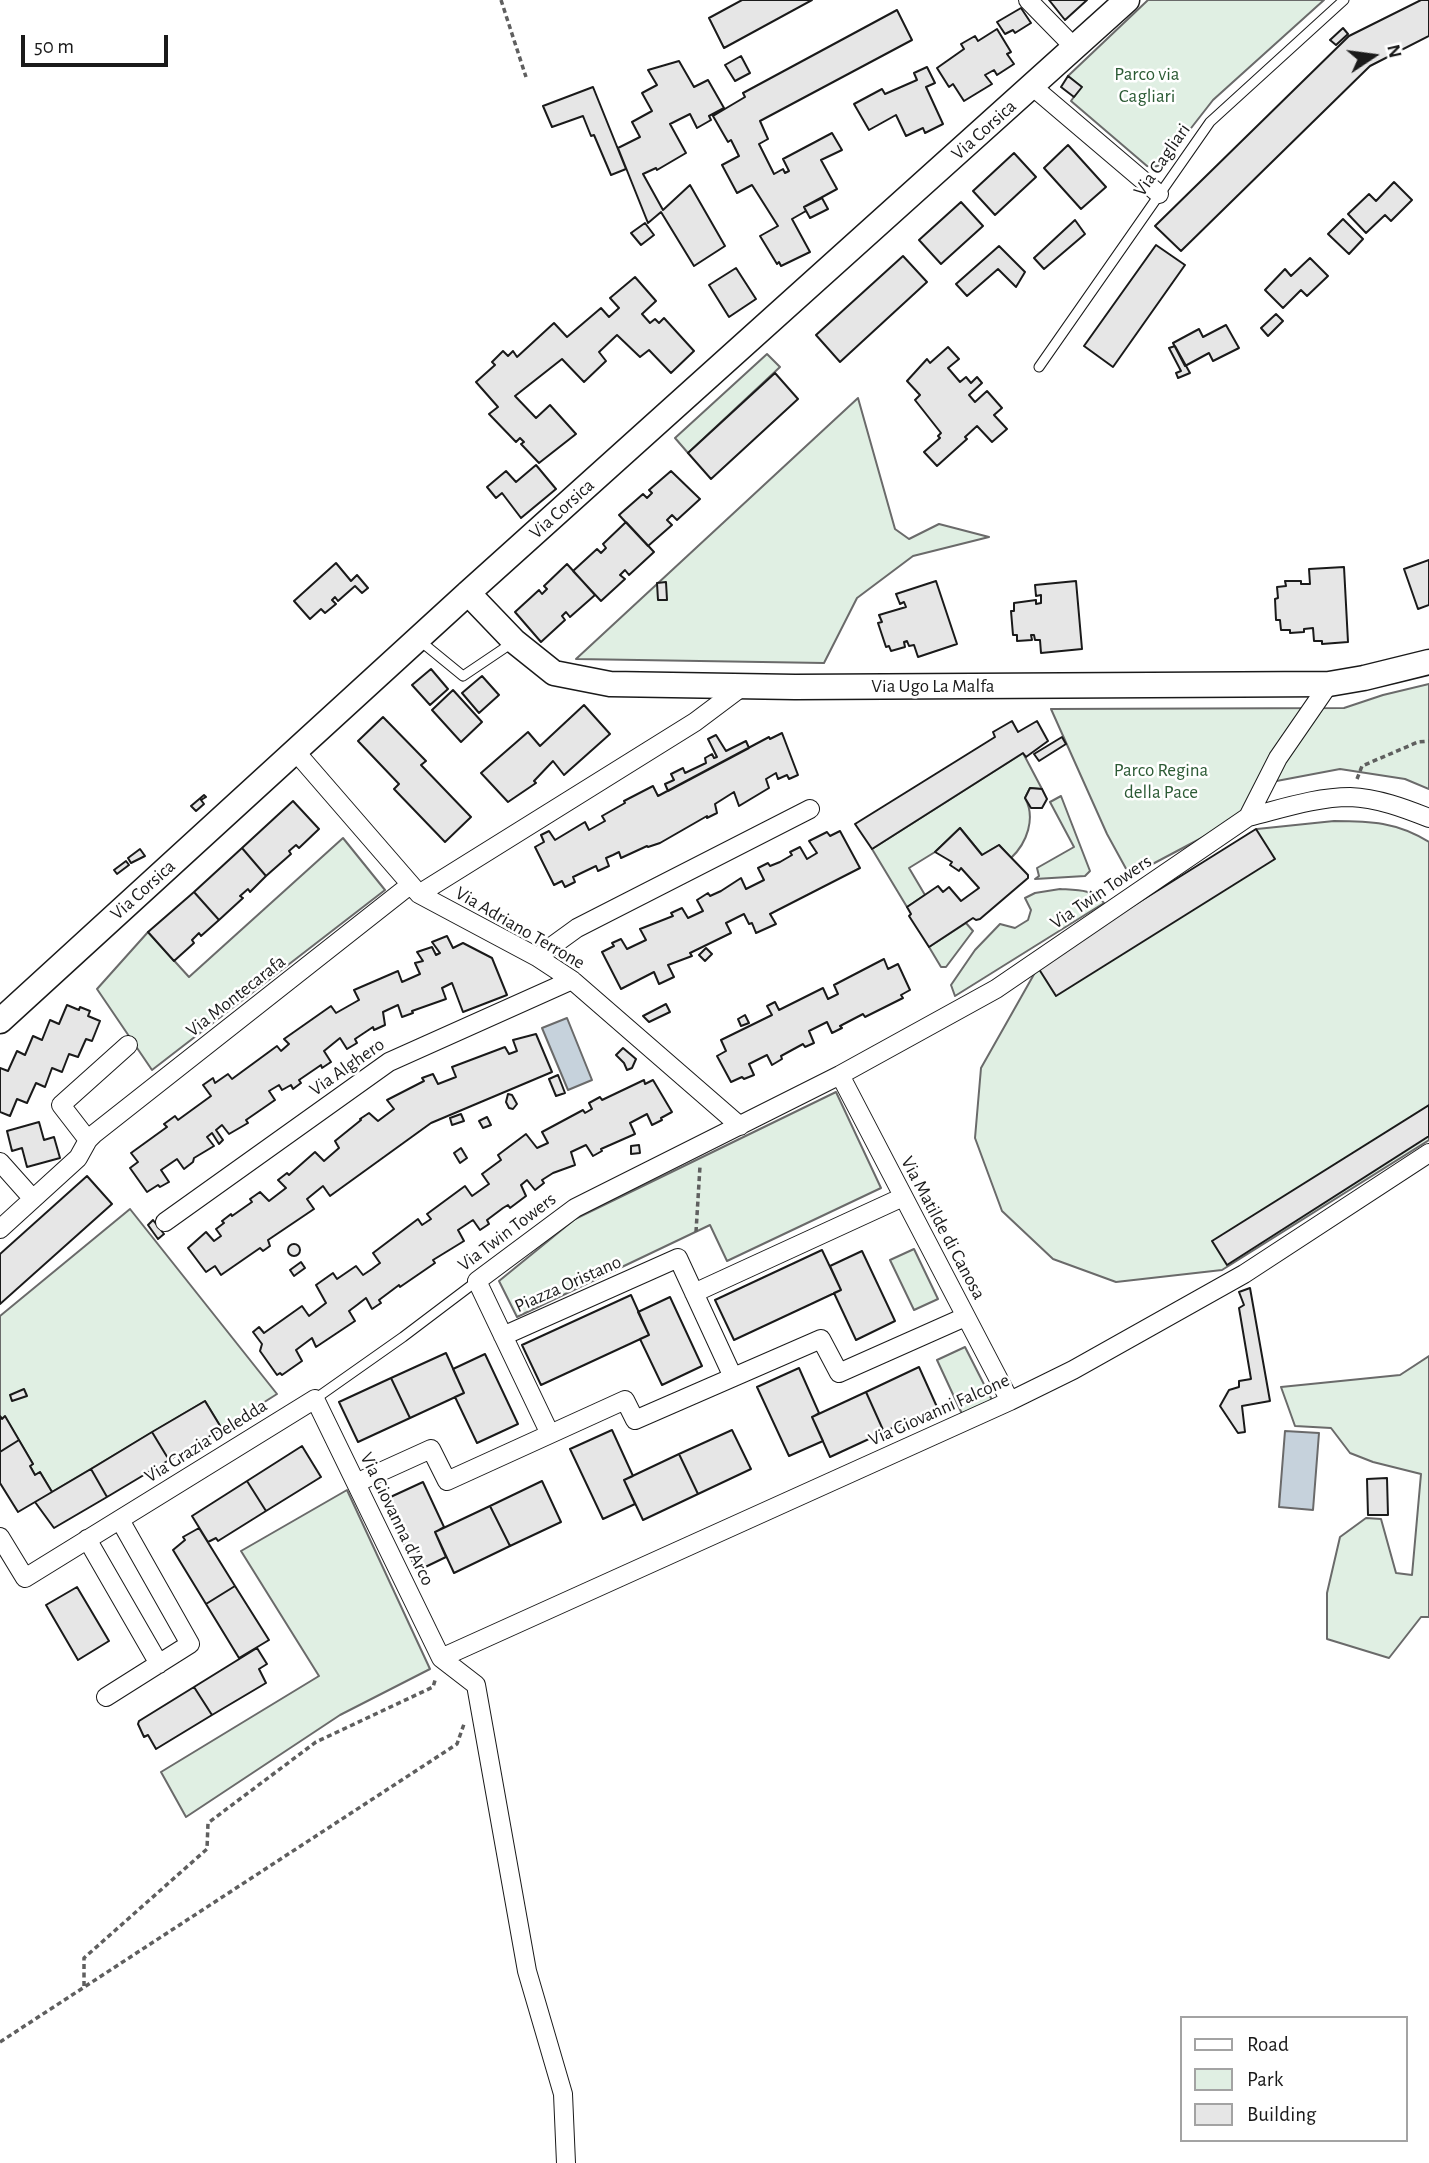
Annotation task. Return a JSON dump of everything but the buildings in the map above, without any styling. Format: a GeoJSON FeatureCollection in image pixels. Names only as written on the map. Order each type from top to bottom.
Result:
{"type":"FeatureCollection","features":[{"type":"Feature","properties":{"kind":"street"},"geometry":{"type":"LineString","coordinates":[[1028,0],[1075,48]]}},
{"type":"Feature","properties":{"kind":"street","name":"Via Corsica"},"geometry":{"type":"LineString","coordinates":[[0,1021],[468,593],[1127,0]]}},
{"type":"Feature","properties":{"kind":"street"},"geometry":{"type":"LineString","coordinates":[[1033,87],[1159,194]]}},
{"type":"Feature","properties":{"kind":"street","name":"Via Ugo La Malfa"},"geometry":{"type":"LineString","coordinates":[[468,593],[514,641],[554,673],[610,684],[1329,684],[1429,662]]}},
{"type":"Feature","properties":{"kind":"street","name":"Via Twin Towers"},"geometry":{"type":"LineString","coordinates":[[477,1281],[575,1208],[840,1075],[996,989],[1248,817],[1278,758],[1329,684]]}},
{"type":"Feature","properties":{"kind":"street","name":"Via Montecarafa"},"geometry":{"type":"LineString","coordinates":[[0,1229],[78,1158],[88,1140],[415,890],[695,722],[743,686]]}},
{"type":"Feature","properties":{"kind":"street","name":"Via Adriano Terrone"},"geometry":{"type":"LineString","coordinates":[[295,751],[415,890],[572,979],[740,1126]]}},
{"type":"Feature","properties":{"kind":"street"},"geometry":{"type":"LineString","coordinates":[[1248,817],[1350,797],[1399,806],[1429,818]]}},
{"type":"Feature","properties":{"kind":"street"},"geometry":{"type":"LineString","coordinates":[[537,957],[577,928],[810,808]]}},
{"type":"Feature","properties":{"kind":"street","name":"Via Alghero"},"geometry":{"type":"LineString","coordinates":[[165,1222],[389,1062],[572,979]]}},
{"type":"Feature","properties":{"kind":"street"},"geometry":{"type":"LineString","coordinates":[[88,1140],[61,1105],[128,1045]]}},
{"type":"Feature","properties":{"kind":"street","name":"Via Matilde di Canosa"},"geometry":{"type":"LineString","coordinates":[[840,1075],[1010,1401]]}},
{"type":"Feature","properties":{"kind":"street","name":"Via Giovanni Falcone"},"geometry":{"type":"LineString","coordinates":[[440,1658],[1010,1401],[1073,1370],[1244,1274],[1429,1153]]}},
{"type":"Feature","properties":{"kind":"street"},"geometry":{"type":"LineString","coordinates":[[0,1162],[33,1199]]}},
{"type":"Feature","properties":{"kind":"street"},"geometry":{"type":"LineString","coordinates":[[694,1293],[903,1197]]}},
{"type":"Feature","properties":{"kind":"street","name":"Piazza Oristano"},"geometry":{"type":"LineString","coordinates":[[550,1434],[503,1336],[678,1258],[733,1377]]}},
{"type":"Feature","properties":{"kind":"street"},"geometry":{"type":"LineString","coordinates":[[477,1281],[503,1336]]}},
{"type":"Feature","properties":{"kind":"street"},"geometry":{"type":"LineString","coordinates":[[356,1483],[431,1449],[447,1481],[625,1400],[635,1420],[821,1339],[839,1373],[965,1317]]}},
{"type":"Feature","properties":{"kind":"street","name":"Via Giovanna d'Arco"},"geometry":{"type":"LineString","coordinates":[[315,1399],[440,1658]]}},
{"type":"Feature","properties":{"kind":"street","name":"Via Grazia Deledda"},"geometry":{"type":"LineString","coordinates":[[0,1537],[25,1578],[315,1399]]}},
{"type":"Feature","properties":{"kind":"street"},"geometry":{"type":"LineString","coordinates":[[106,1697],[190,1644],[120,1520]]}},
{"type":"Feature","properties":{"kind":"street"},"geometry":{"type":"LineString","coordinates":[[87,1539],[159,1664]]}},
{"type":"Feature","properties":{"kind":"street"},"geometry":{"type":"LineString","coordinates":[[440,1658],[476,1685],[527,1971],[563,2094],[566,2163]]}},
{"type":"Feature","properties":{"kind":"lane","name":"Via Cagliari"},"geometry":{"type":"LineString","coordinates":[[1039,367],[1210,122],[1344,0]]}},
{"type":"Feature","properties":{"kind":"lane"},"geometry":{"type":"LineString","coordinates":[[418,639],[463,676],[514,641]]}},
{"type":"Feature","properties":{"kind":"lane","name":"Via Twin Towers"},"geometry":{"type":"LineString","coordinates":[[315,1399],[477,1281]]}},
{"type":"Feature","properties":{"kind":"path"},"geometry":{"type":"LineString","coordinates":[[502,0],[526,77]]}},
{"type":"Feature","properties":{"kind":"path"},"geometry":{"type":"LineString","coordinates":[[1364,783],[1356,782],[1362,766],[1418,742],[1429,741]]}},
{"type":"Feature","properties":{"kind":"path"},"geometry":{"type":"LineString","coordinates":[[696,1232],[700,1146]]}},
{"type":"Feature","properties":{"kind":"path"},"geometry":{"type":"LineString","coordinates":[[84,1986],[84,1958],[206,1849],[208,1823],[316,1742],[433,1687],[440,1658]]}},
{"type":"Feature","properties":{"kind":"path"},"geometry":{"type":"LineString","coordinates":[[0,2042],[457,1744],[465,1721]]}},
{"type":"Feature","properties":{"kind":"green space","name":"Parco via Cagliari"},"geometry":{"type":"Polygon","coordinates":[[[1148,0],[1324,0],[1213,100],[1163,164],[1154,167],[1147,166],[1071,101],[1081,87],[1068,76],[1148,0]]]}},
{"type":"Feature","properties":{"kind":"green space"},"geometry":{"type":"Polygon","coordinates":[[[767,354],[780,367],[688,453],[675,438],[767,354]]]}},
{"type":"Feature","properties":{"kind":"green space"},"geometry":{"type":"Polygon","coordinates":[[[858,398],[895,529],[909,539],[939,524],[989,537],[913,556],[857,598],[824,663],[576,659],[858,398]]]}},
{"type":"Feature","properties":{"kind":"green space","name":"Parco Regina della Pace"},"geometry":{"type":"Polygon","coordinates":[[[1429,684],[1429,789],[1405,779],[1340,769],[1266,783],[1243,816],[1130,876],[1107,834],[1051,709],[1344,708],[1429,684]]]}},
{"type":"Feature","properties":{"kind":"green space"},"geometry":{"type":"Polygon","coordinates":[[[1023,753],[1042,789],[1030,788],[1025,798],[1030,822],[1017,852],[1011,858],[999,845],[982,855],[960,828],[935,852],[909,868],[925,895],[907,907],[872,849],[1023,753]]]}},
{"type":"Feature","properties":{"kind":"green space"},"geometry":{"type":"Polygon","coordinates":[[[1061,796],[1090,871],[1085,876],[1035,879],[1039,876],[1037,868],[1074,847],[1050,802],[1061,796]]]}},
{"type":"Feature","properties":{"kind":"green space"},"geometry":{"type":"Polygon","coordinates":[[[1334,821],[1383,824],[1406,830],[1429,842],[1429,1140],[1222,1270],[1116,1282],[1053,1259],[1002,1211],[975,1138],[981,1068],[1037,969],[1257,829],[1334,821]]]}},
{"type":"Feature","properties":{"kind":"green space"},"geometry":{"type":"Polygon","coordinates":[[[343,838],[385,890],[152,1070],[97,989],[148,932],[189,977],[343,838]]]}},
{"type":"Feature","properties":{"kind":"green space"},"geometry":{"type":"Polygon","coordinates":[[[1060,889],[1090,893],[1104,903],[955,996],[951,985],[975,950],[1000,924],[1015,928],[1028,920],[1031,910],[1025,898],[1035,893],[1060,889]]]}},
{"type":"Feature","properties":{"kind":"green space"},"geometry":{"type":"Polygon","coordinates":[[[966,923],[973,931],[946,967],[941,967],[929,947],[966,923]]]}},
{"type":"Feature","properties":{"kind":"green space"},"geometry":{"type":"Polygon","coordinates":[[[836,1092],[881,1188],[727,1261],[710,1225],[517,1317],[499,1281],[575,1219],[836,1092]]]}},
{"type":"Feature","properties":{"kind":"green space"},"geometry":{"type":"Polygon","coordinates":[[[130,1209],[277,1394],[222,1429],[205,1401],[52,1492],[40,1472],[35,1475],[30,1466],[33,1464],[5,1417],[2,1419],[0,1416],[0,1316],[130,1209]]]}},
{"type":"Feature","properties":{"kind":"green space"},"geometry":{"type":"Polygon","coordinates":[[[914,1249],[938,1299],[914,1310],[890,1260],[914,1249]]]}},
{"type":"Feature","properties":{"kind":"green space"},"geometry":{"type":"Polygon","coordinates":[[[965,1347],[993,1402],[963,1416],[937,1360],[965,1347]]]}},
{"type":"Feature","properties":{"kind":"green space"},"geometry":{"type":"Polygon","coordinates":[[[1429,1356],[1429,1617],[1421,1617],[1389,1658],[1327,1639],[1327,1593],[1340,1537],[1366,1518],[1381,1519],[1396,1573],[1412,1575],[1421,1474],[1373,1462],[1350,1453],[1331,1428],[1295,1426],[1281,1387],[1400,1375],[1429,1356]]]}},
{"type":"Feature","properties":{"kind":"green space"},"geometry":{"type":"Polygon","coordinates":[[[347,1490],[430,1669],[340,1715],[186,1817],[161,1772],[319,1676],[241,1551],[347,1490]]]}},
{"type":"Feature","properties":{"kind":"shaded area"},"geometry":{"type":"Polygon","coordinates":[[[567,1018],[592,1080],[568,1090],[542,1028],[567,1018]]]}},
{"type":"Feature","properties":{"kind":"shaded area"},"geometry":{"type":"Polygon","coordinates":[[[1285,1431],[1319,1433],[1313,1510],[1279,1507],[1285,1431]]]}}]}
